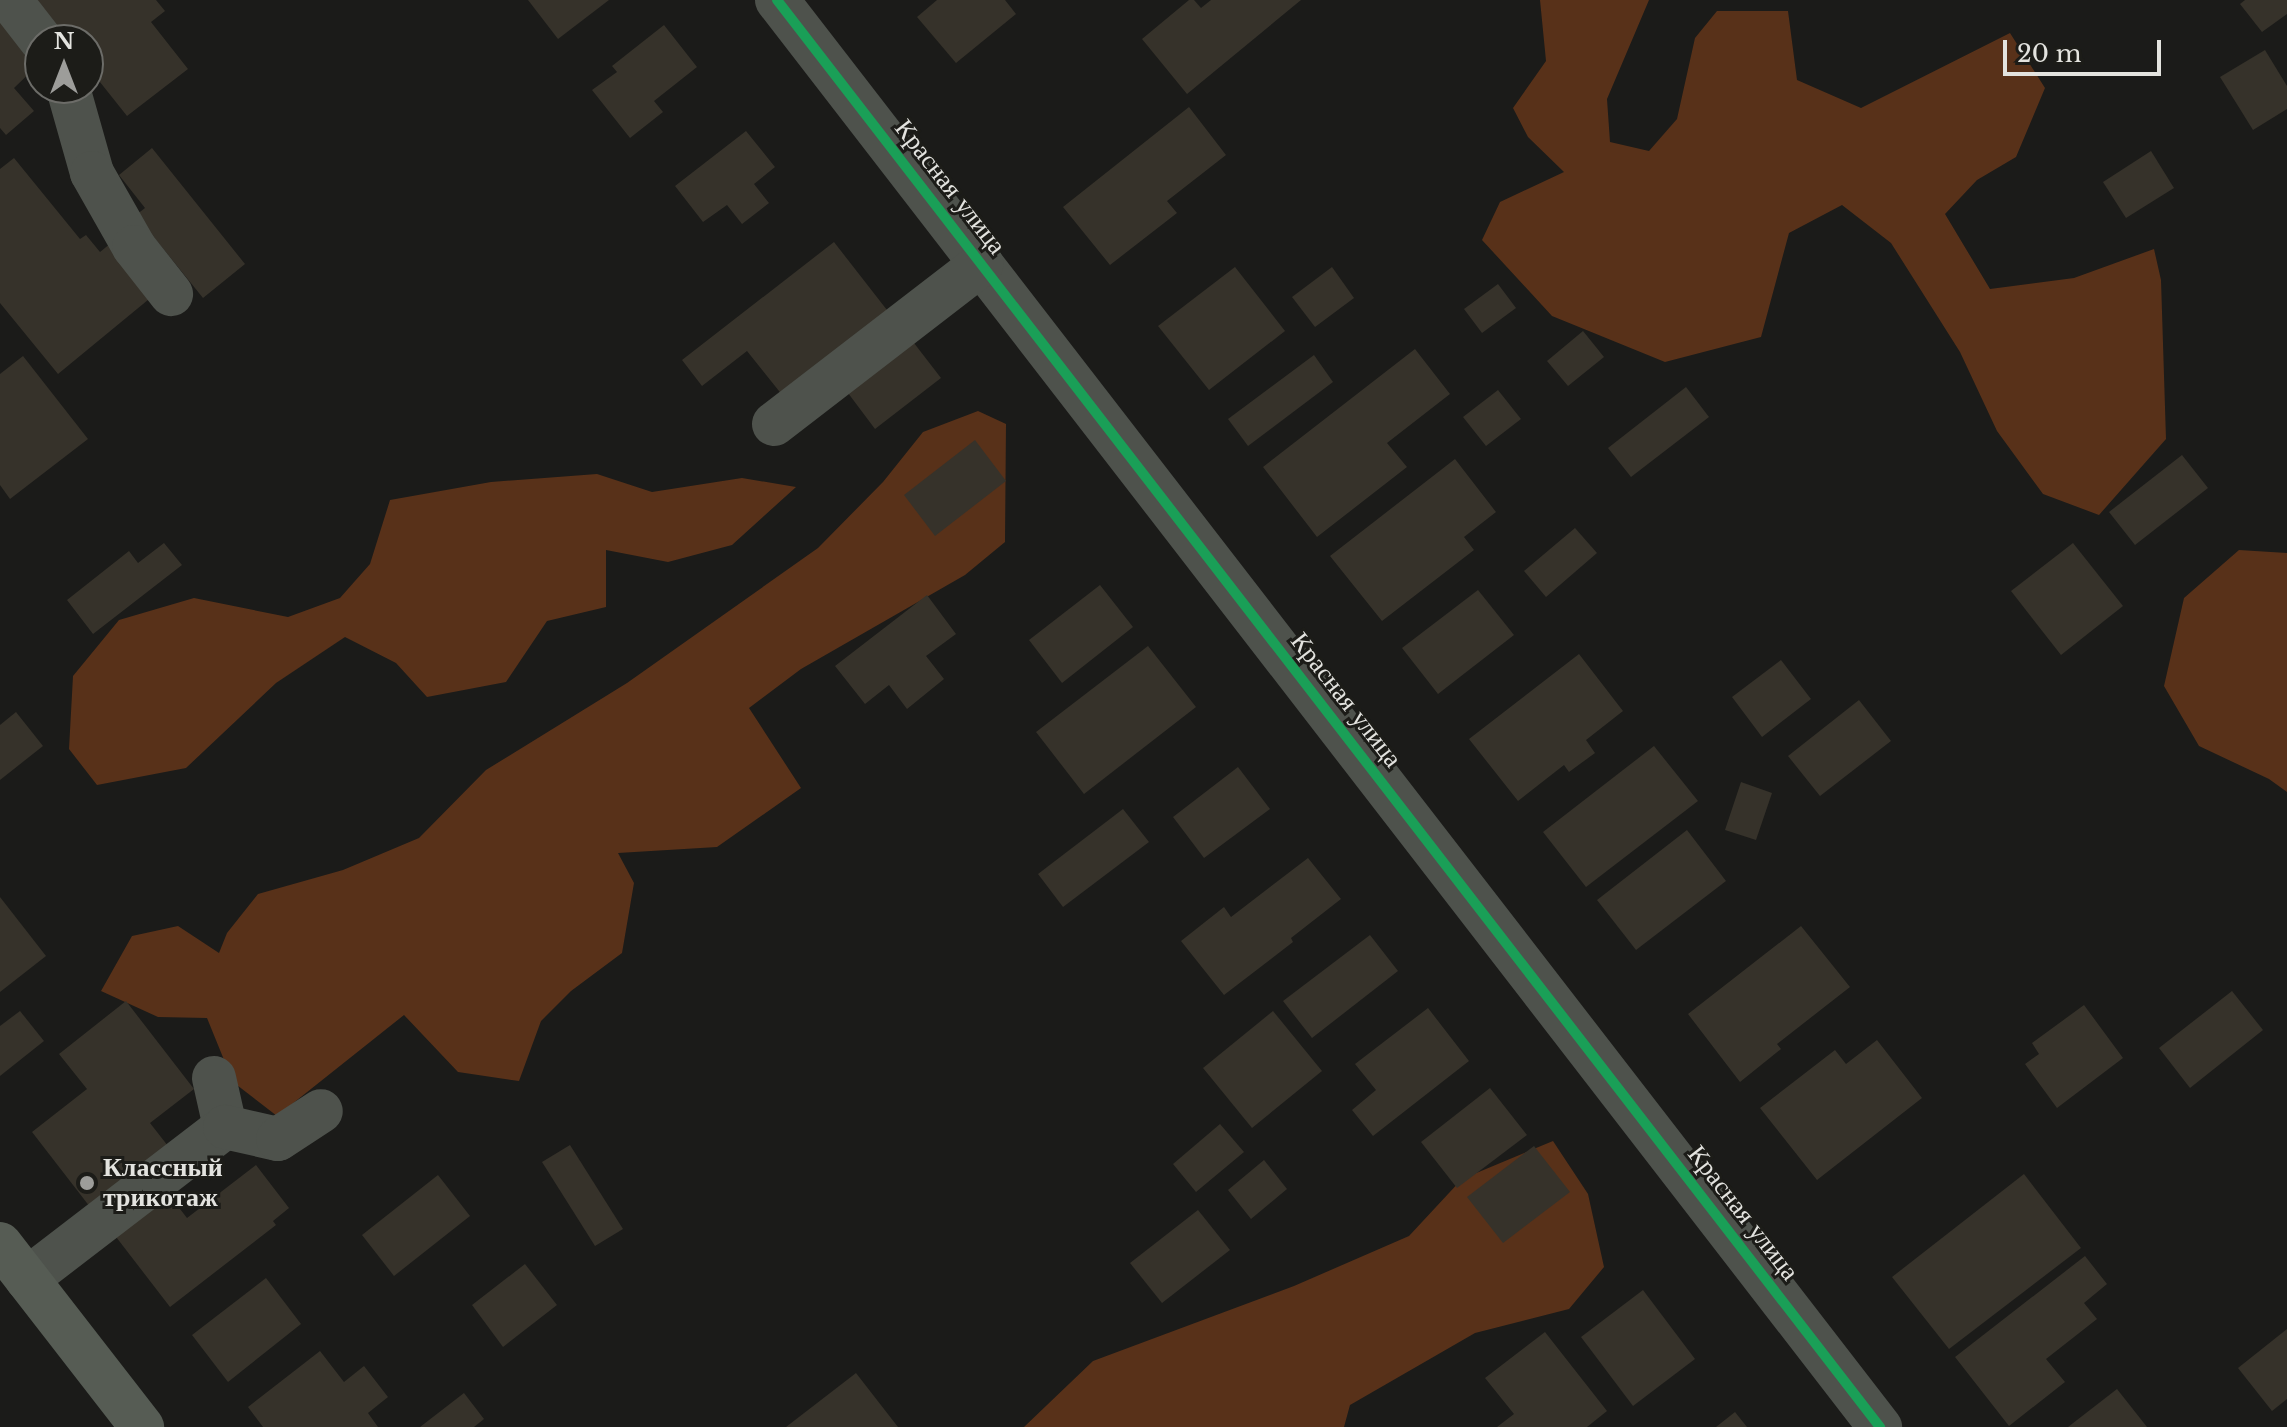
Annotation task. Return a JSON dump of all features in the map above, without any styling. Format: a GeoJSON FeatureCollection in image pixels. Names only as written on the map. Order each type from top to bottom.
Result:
{"type":"FeatureCollection","features":[{"type":"Feature","properties":{"kind":"main road"},"geometry":{"type":"LineString","coordinates":[[0,1244],[142,1427]]}},
{"type":"Feature","properties":{"kind":"street"},"geometry":{"type":"LineString","coordinates":[[10,0],[29,24]]}},
{"type":"Feature","properties":{"kind":"street","name":"Красная улица"},"geometry":{"type":"LineString","coordinates":[[777,0],[1880,1427]]}},
{"type":"Feature","properties":{"kind":"street"},"geometry":{"type":"LineString","coordinates":[[73,104],[92,173],[134,247],[171,294]]}},
{"type":"Feature","properties":{"kind":"street"},"geometry":{"type":"LineString","coordinates":[[774,424],[982,264]]}},
{"type":"Feature","properties":{"kind":"street"},"geometry":{"type":"LineString","coordinates":[[214,1078],[225,1127]]}},
{"type":"Feature","properties":{"kind":"street"},"geometry":{"type":"LineString","coordinates":[[225,1127],[278,1139],[321,1111]]}},
{"type":"Feature","properties":{"kind":"street"},"geometry":{"type":"LineString","coordinates":[[27,1279],[225,1127]]}},
{"type":"Feature","properties":{"kind":"shaded area"},"geometry":{"type":"Polygon","coordinates":[[[1540,0],[1649,0],[1607,99],[1610,142],[1649,151],[1677,119],[1695,38],[1717,11],[1788,11],[1797,80],[1861,108],[2010,33],[2045,88],[2016,157],[1977,180],[1945,214],[1990,289],[2074,278],[2154,249],[2161,280],[2166,439],[2099,515],[2043,494],[1997,431],[1960,352],[1891,243],[1842,205],[1789,233],[1761,337],[1665,362],[1552,316],[1482,240],[1500,202],[1564,172],[1528,137],[1513,108],[1546,61],[1540,0]]]}},
{"type":"Feature","properties":{"kind":"shaded area"},"geometry":{"type":"Polygon","coordinates":[[[978,411],[1006,424],[1005,542],[965,575],[801,669],[749,708],[801,788],[717,847],[618,853],[634,883],[622,953],[571,991],[541,1021],[519,1081],[458,1072],[404,1015],[277,1116],[233,1082],[207,1018],[158,1017],[101,991],[132,936],[178,926],[219,953],[227,933],[258,894],[343,870],[419,838],[486,770],[627,683],[818,548],[883,482],[923,432],[978,411]]]}},
{"type":"Feature","properties":{"kind":"shaded area"},"geometry":{"type":"Polygon","coordinates":[[[597,474],[652,492],[742,478],[796,487],[732,545],[668,562],[606,550],[606,607],[547,621],[506,682],[427,697],[396,663],[345,637],[276,683],[186,768],[97,785],[69,749],[73,676],[119,620],[194,598],[288,617],[340,598],[370,564],[390,500],[491,482],[597,474]]]}},
{"type":"Feature","properties":{"kind":"shaded area"},"geometry":{"type":"Polygon","coordinates":[[[2239,550],[2287,553],[2287,792],[2269,779],[2199,746],[2164,686],[2184,598],[2239,550]]]}},
{"type":"Feature","properties":{"kind":"shaded area"},"geometry":{"type":"Polygon","coordinates":[[[1553,1141],[1588,1194],[1604,1267],[1569,1309],[1475,1333],[1350,1405],[1344,1427],[1024,1427],[1093,1361],[1294,1286],[1409,1236],[1462,1179],[1553,1141]]]}},
{"type":"Feature","properties":{"kind":"building"},"geometry":{"type":"Polygon","coordinates":[[[36,0],[156,0],[165,11],[151,22],[188,69],[127,116],[104,87],[104,24],[55,24],[36,0]]]}},
{"type":"Feature","properties":{"kind":"building"},"geometry":{"type":"Polygon","coordinates":[[[528,0],[609,0],[558,39],[528,0]]]}},
{"type":"Feature","properties":{"kind":"building"},"geometry":{"type":"Polygon","coordinates":[[[937,0],[1005,0],[1016,14],[956,63],[917,17],[937,0]]]}},
{"type":"Feature","properties":{"kind":"building"},"geometry":{"type":"Polygon","coordinates":[[[1189,0],[1194,0],[1201,8],[1211,0],[1301,0],[1187,94],[1142,39],[1189,0]]]}},
{"type":"Feature","properties":{"kind":"building"},"geometry":{"type":"Polygon","coordinates":[[[2245,0],[2287,0],[2287,14],[2262,32],[2240,4],[2245,0]]]}},
{"type":"Feature","properties":{"kind":"building"},"geometry":{"type":"Polygon","coordinates":[[[0,14],[24,43],[24,78],[14,88],[24,104],[34,111],[6,135],[0,128],[0,14]]]}},
{"type":"Feature","properties":{"kind":"building"},"geometry":{"type":"Polygon","coordinates":[[[664,25],[697,67],[654,101],[663,112],[630,138],[592,90],[617,72],[612,66],[664,25]]]}},
{"type":"Feature","properties":{"kind":"building"},"geometry":{"type":"Polygon","coordinates":[[[2265,50],[2287,86],[2287,109],[2253,130],[2220,77],[2265,50]]]}},
{"type":"Feature","properties":{"kind":"building"},"geometry":{"type":"Polygon","coordinates":[[[1189,107],[1226,155],[1167,201],[1177,213],[1110,265],[1063,207],[1189,107]]]}},
{"type":"Feature","properties":{"kind":"building"},"geometry":{"type":"Polygon","coordinates":[[[746,131],[775,167],[754,184],[769,203],[742,224],[727,205],[703,222],[675,186],[746,131]]]}},
{"type":"Feature","properties":{"kind":"building"},"geometry":{"type":"Polygon","coordinates":[[[152,148],[245,264],[203,298],[136,215],[145,208],[119,175],[152,148]]]}},
{"type":"Feature","properties":{"kind":"building"},"geometry":{"type":"Polygon","coordinates":[[[2151,151],[2174,188],[2126,218],[2103,182],[2151,151]]]}},
{"type":"Feature","properties":{"kind":"building"},"geometry":{"type":"Polygon","coordinates":[[[14,158],[80,239],[86,235],[100,252],[111,243],[154,295],[58,374],[0,303],[0,169],[14,158]]]}},
{"type":"Feature","properties":{"kind":"building"},"geometry":{"type":"Polygon","coordinates":[[[834,242],[894,319],[787,401],[747,351],[702,386],[682,360],[834,242]]]}},
{"type":"Feature","properties":{"kind":"building"},"geometry":{"type":"Polygon","coordinates":[[[1235,267],[1285,331],[1209,390],[1158,326],[1235,267]]]}},
{"type":"Feature","properties":{"kind":"building"},"geometry":{"type":"Polygon","coordinates":[[[1332,267],[1354,298],[1315,327],[1292,297],[1332,267]]]}},
{"type":"Feature","properties":{"kind":"building"},"geometry":{"type":"Polygon","coordinates":[[[1498,284],[1516,308],[1482,333],[1464,309],[1498,284]]]}},
{"type":"Feature","properties":{"kind":"building"},"geometry":{"type":"Polygon","coordinates":[[[1583,331],[1604,357],[1568,386],[1547,361],[1583,331]]]}},
{"type":"Feature","properties":{"kind":"building"},"geometry":{"type":"Polygon","coordinates":[[[914,343],[941,378],[875,429],[848,393],[914,343]]]}},
{"type":"Feature","properties":{"kind":"building"},"geometry":{"type":"Polygon","coordinates":[[[1415,349],[1450,394],[1387,443],[1407,467],[1317,537],[1263,467],[1415,349]]]}},
{"type":"Feature","properties":{"kind":"building"},"geometry":{"type":"Polygon","coordinates":[[[1314,355],[1333,382],[1248,446],[1228,419],[1314,355]]]}},
{"type":"Feature","properties":{"kind":"building"},"geometry":{"type":"Polygon","coordinates":[[[23,356],[88,439],[10,499],[0,485],[0,374],[23,356]]]}},
{"type":"Feature","properties":{"kind":"building"},"geometry":{"type":"Polygon","coordinates":[[[1686,387],[1709,417],[1631,477],[1608,448],[1686,387]]]}},
{"type":"Feature","properties":{"kind":"building"},"geometry":{"type":"Polygon","coordinates":[[[1498,390],[1521,419],[1486,446],[1463,417],[1498,390]]]}},
{"type":"Feature","properties":{"kind":"building"},"geometry":{"type":"Polygon","coordinates":[[[975,440],[1006,481],[935,536],[904,495],[975,440]]]}},
{"type":"Feature","properties":{"kind":"building"},"geometry":{"type":"Polygon","coordinates":[[[2182,455],[2208,488],[2135,545],[2109,512],[2182,455]]]}},
{"type":"Feature","properties":{"kind":"building"},"geometry":{"type":"Polygon","coordinates":[[[1455,459],[1496,512],[1464,537],[1474,550],[1382,621],[1330,556],[1455,459]]]}},
{"type":"Feature","properties":{"kind":"building"},"geometry":{"type":"Polygon","coordinates":[[[1575,528],[1597,553],[1546,597],[1524,571],[1575,528]]]}},
{"type":"Feature","properties":{"kind":"building"},"geometry":{"type":"Polygon","coordinates":[[[164,543],[182,565],[93,634],[67,600],[129,551],[138,563],[164,543]]]}},
{"type":"Feature","properties":{"kind":"building"},"geometry":{"type":"Polygon","coordinates":[[[2073,543],[2123,606],[2061,655],[2011,591],[2073,543]]]}},
{"type":"Feature","properties":{"kind":"building"},"geometry":{"type":"Polygon","coordinates":[[[1100,585],[1133,627],[1062,683],[1029,640],[1100,585]]]}},
{"type":"Feature","properties":{"kind":"building"},"geometry":{"type":"Polygon","coordinates":[[[1478,590],[1514,635],[1438,694],[1402,648],[1478,590]]]}},
{"type":"Feature","properties":{"kind":"building"},"geometry":{"type":"Polygon","coordinates":[[[927,595],[956,634],[926,656],[944,679],[907,709],[889,685],[865,704],[835,666],[927,595]]]}},
{"type":"Feature","properties":{"kind":"building"},"geometry":{"type":"Polygon","coordinates":[[[1148,646],[1196,707],[1084,794],[1036,732],[1148,646]]]}},
{"type":"Feature","properties":{"kind":"building"},"geometry":{"type":"Polygon","coordinates":[[[1579,654],[1623,711],[1586,740],[1595,753],[1569,772],[1564,765],[1518,801],[1469,739],[1579,654]]]}},
{"type":"Feature","properties":{"kind":"building"},"geometry":{"type":"Polygon","coordinates":[[[1781,660],[1811,699],[1762,737],[1732,697],[1781,660]]]}},
{"type":"Feature","properties":{"kind":"building"},"geometry":{"type":"Polygon","coordinates":[[[1859,700],[1891,741],[1820,796],[1788,756],[1859,700]]]}},
{"type":"Feature","properties":{"kind":"building"},"geometry":{"type":"Polygon","coordinates":[[[16,712],[43,746],[0,780],[0,725],[16,712]]]}},
{"type":"Feature","properties":{"kind":"building"},"geometry":{"type":"Polygon","coordinates":[[[1654,746],[1698,801],[1586,887],[1543,832],[1654,746]]]}},
{"type":"Feature","properties":{"kind":"building"},"geometry":{"type":"Polygon","coordinates":[[[1238,767],[1270,809],[1204,858],[1173,817],[1238,767]]]}},
{"type":"Feature","properties":{"kind":"building"},"geometry":{"type":"Polygon","coordinates":[[[1741,782],[1772,793],[1756,840],[1725,830],[1741,782]]]}},
{"type":"Feature","properties":{"kind":"building"},"geometry":{"type":"Polygon","coordinates":[[[1123,809],[1149,842],[1063,907],[1038,874],[1123,809]]]}},
{"type":"Feature","properties":{"kind":"building"},"geometry":{"type":"Polygon","coordinates":[[[1687,830],[1726,881],[1636,950],[1597,900],[1687,830]]]}},
{"type":"Feature","properties":{"kind":"building"},"geometry":{"type":"Polygon","coordinates":[[[1308,858],[1341,899],[1291,938],[1293,942],[1224,995],[1181,941],[1224,907],[1231,917],[1308,858]]]}},
{"type":"Feature","properties":{"kind":"building"},"geometry":{"type":"Polygon","coordinates":[[[0,897],[46,956],[0,992],[0,897]]]}},
{"type":"Feature","properties":{"kind":"building"},"geometry":{"type":"Polygon","coordinates":[[[1801,926],[1850,987],[1777,1044],[1781,1049],[1740,1082],[1688,1014],[1801,926]]]}},
{"type":"Feature","properties":{"kind":"building"},"geometry":{"type":"Polygon","coordinates":[[[1370,935],[1398,971],[1312,1038],[1283,1001],[1370,935]]]}},
{"type":"Feature","properties":{"kind":"building"},"geometry":{"type":"Polygon","coordinates":[[[2232,991],[2263,1030],[2190,1088],[2159,1048],[2232,991]]]}},
{"type":"Feature","properties":{"kind":"building"},"geometry":{"type":"Polygon","coordinates":[[[126,1001],[194,1089],[150,1123],[168,1146],[90,1207],[32,1132],[87,1089],[59,1054],[126,1001]]]}},
{"type":"Feature","properties":{"kind":"building"},"geometry":{"type":"Polygon","coordinates":[[[2084,1005],[2123,1058],[2057,1108],[2025,1064],[2039,1054],[2032,1043],[2084,1005]]]}},
{"type":"Feature","properties":{"kind":"building"},"geometry":{"type":"Polygon","coordinates":[[[1428,1008],[1469,1061],[1373,1136],[1352,1110],[1376,1090],[1355,1064],[1428,1008]]]}},
{"type":"Feature","properties":{"kind":"building"},"geometry":{"type":"Polygon","coordinates":[[[20,1011],[44,1041],[0,1076],[0,1026],[20,1011]]]}},
{"type":"Feature","properties":{"kind":"building"},"geometry":{"type":"Polygon","coordinates":[[[1273,1011],[1322,1071],[1252,1128],[1203,1068],[1273,1011]]]}},
{"type":"Feature","properties":{"kind":"building"},"geometry":{"type":"Polygon","coordinates":[[[1877,1040],[1922,1098],[1817,1180],[1760,1108],[1835,1050],[1846,1064],[1877,1040]]]}},
{"type":"Feature","properties":{"kind":"building"},"geometry":{"type":"Polygon","coordinates":[[[1490,1088],[1527,1135],[1457,1188],[1421,1142],[1490,1088]]]}},
{"type":"Feature","properties":{"kind":"building"},"geometry":{"type":"Polygon","coordinates":[[[1220,1124],[1244,1152],[1196,1192],[1173,1164],[1220,1124]]]}},
{"type":"Feature","properties":{"kind":"building"},"geometry":{"type":"Polygon","coordinates":[[[570,1145],[623,1229],[595,1246],[542,1162],[570,1145]]]}},
{"type":"Feature","properties":{"kind":"building"},"geometry":{"type":"Polygon","coordinates":[[[1534,1146],[1570,1192],[1503,1243],[1467,1197],[1534,1146]]]}},
{"type":"Feature","properties":{"kind":"building"},"geometry":{"type":"Polygon","coordinates":[[[1264,1160],[1287,1189],[1251,1219],[1228,1190],[1264,1160]]]}},
{"type":"Feature","properties":{"kind":"building"},"geometry":{"type":"Polygon","coordinates":[[[256,1165],[289,1208],[273,1221],[276,1225],[170,1307],[113,1233],[167,1192],[187,1218],[256,1165]]]}},
{"type":"Feature","properties":{"kind":"building"},"geometry":{"type":"Polygon","coordinates":[[[2024,1174],[2081,1248],[1949,1349],[1892,1277],[2024,1174]]]}},
{"type":"Feature","properties":{"kind":"building"},"geometry":{"type":"Polygon","coordinates":[[[438,1175],[470,1216],[394,1276],[362,1235],[438,1175]]]}},
{"type":"Feature","properties":{"kind":"building"},"geometry":{"type":"Polygon","coordinates":[[[1198,1210],[1230,1250],[1162,1303],[1130,1263],[1198,1210]]]}},
{"type":"Feature","properties":{"kind":"building"},"geometry":{"type":"Polygon","coordinates":[[[2085,1256],[2107,1284],[2084,1303],[2097,1319],[2046,1359],[2065,1382],[2009,1426],[1955,1357],[2085,1256]]]}},
{"type":"Feature","properties":{"kind":"building"},"geometry":{"type":"Polygon","coordinates":[[[525,1264],[557,1305],[503,1347],[472,1305],[525,1264]]]}},
{"type":"Feature","properties":{"kind":"building"},"geometry":{"type":"Polygon","coordinates":[[[266,1278],[301,1324],[228,1382],[192,1335],[266,1278]]]}},
{"type":"Feature","properties":{"kind":"building"},"geometry":{"type":"Polygon","coordinates":[[[1643,1290],[1695,1359],[1633,1406],[1581,1337],[1643,1290]]]}},
{"type":"Feature","properties":{"kind":"building"},"geometry":{"type":"Polygon","coordinates":[[[2287,1329],[2287,1399],[2272,1411],[2238,1368],[2287,1329]]]}},
{"type":"Feature","properties":{"kind":"building"},"geometry":{"type":"Polygon","coordinates":[[[1545,1332],[1607,1411],[1587,1427],[1497,1427],[1514,1414],[1485,1378],[1545,1332]]]}},
{"type":"Feature","properties":{"kind":"building"},"geometry":{"type":"Polygon","coordinates":[[[320,1351],[344,1382],[364,1366],[388,1397],[368,1413],[378,1427],[263,1427],[248,1407],[320,1351]]]}},
{"type":"Feature","properties":{"kind":"building"},"geometry":{"type":"Polygon","coordinates":[[[856,1373],[898,1427],[786,1427],[856,1373]]]}},
{"type":"Feature","properties":{"kind":"building"},"geometry":{"type":"Polygon","coordinates":[[[2117,1389],[2147,1427],[2068,1427],[2117,1389]]]}},
{"type":"Feature","properties":{"kind":"building"},"geometry":{"type":"Polygon","coordinates":[[[464,1393],[484,1419],[474,1427],[420,1427],[464,1393]]]}},
{"type":"Feature","properties":{"kind":"building"},"geometry":{"type":"Polygon","coordinates":[[[1735,1412],[1747,1427],[1716,1427],[1735,1412]]]}},
{"type":"Feature","properties":{"kind":"cycle path"},"geometry":{"type":"LineString","coordinates":[[777,0],[1880,1427]]}},
{"type":"Feature","properties":{"kind":"place","name":"Классный трикотаж"},"geometry":{"type":"Point","coordinates":[87,1183]}}]}
